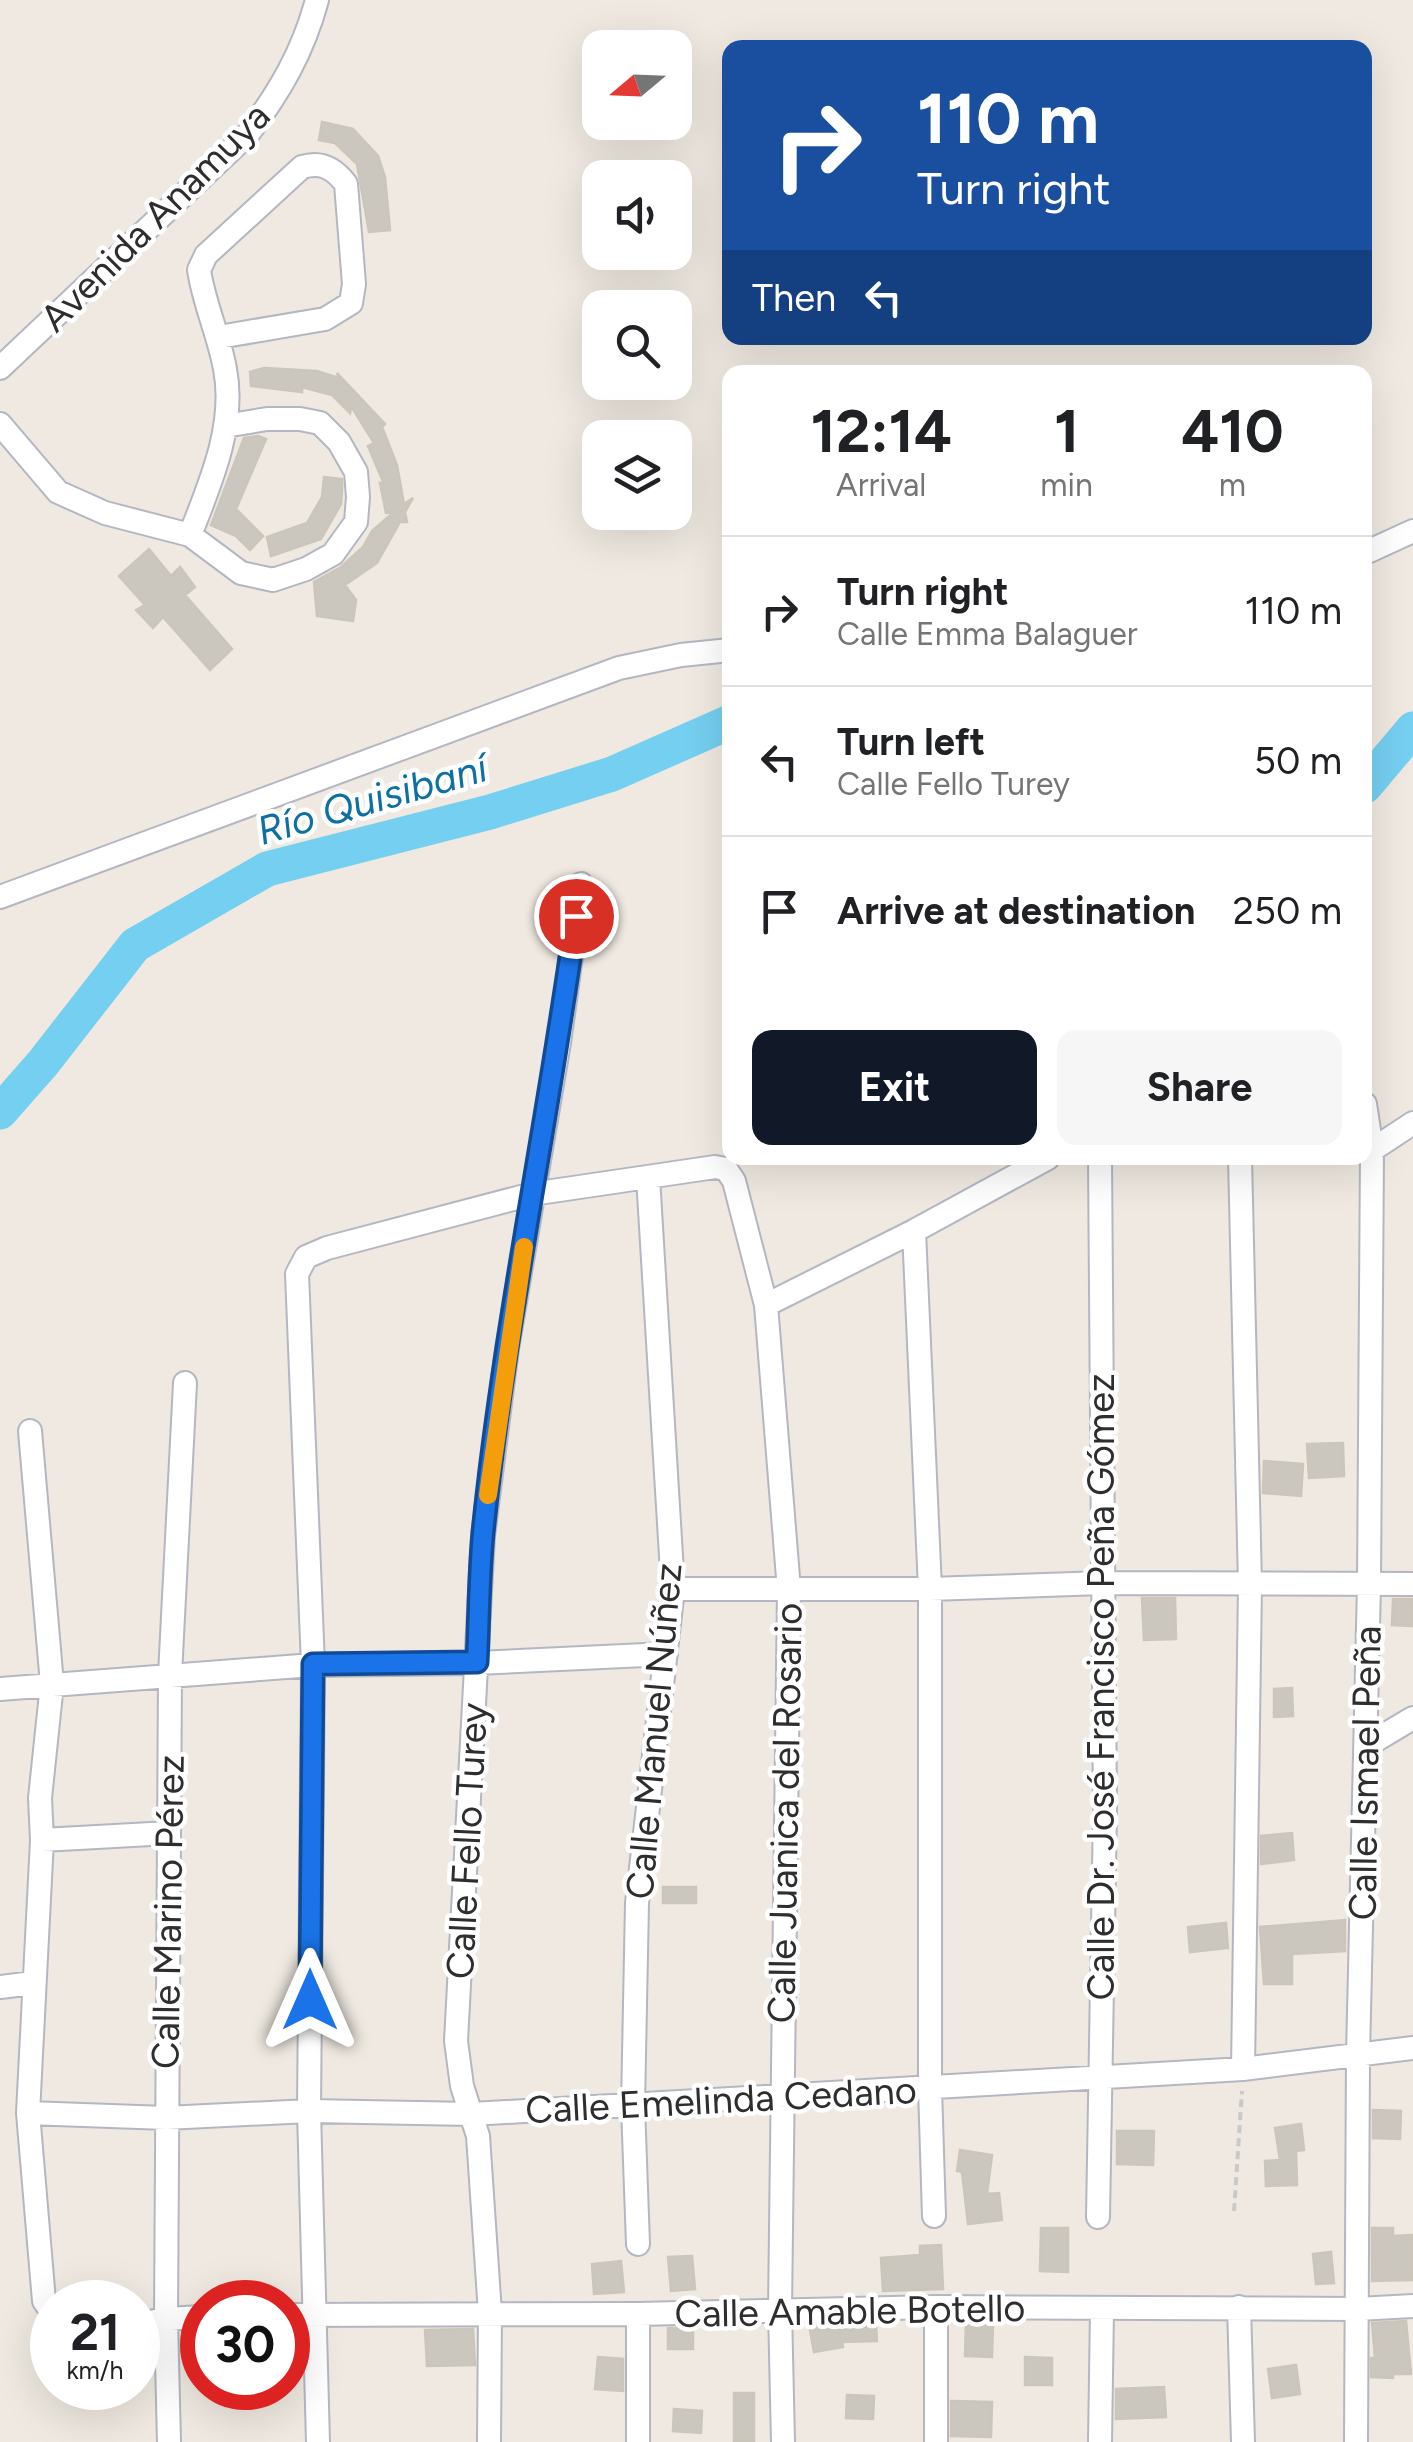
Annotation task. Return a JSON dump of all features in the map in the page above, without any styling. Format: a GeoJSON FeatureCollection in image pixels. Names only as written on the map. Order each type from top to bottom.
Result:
{"type":"FeatureCollection","features":[{"type":"Feature","properties":{"kind":"street","name":"Avenida Anamuya"},"geometry":{"type":"LineString","coordinates":[[0,368],[248,134],[299,57],[317,0]]}},
{"type":"Feature","properties":{"kind":"street"},"geometry":{"type":"LineString","coordinates":[[190,536],[213,476],[225,426],[227,374],[199,270],[206,255],[302,167],[316,163],[336,171],[346,184],[350,218],[354,284],[351,303],[325,320],[218,337]]}},
{"type":"Feature","properties":{"kind":"street"},"geometry":{"type":"LineString","coordinates":[[0,424],[58,492],[105,513],[190,536],[242,573],[272,580],[306,570],[333,554],[356,522],[356,472],[339,442],[320,422],[300,419],[267,419],[225,426]]}},
{"type":"Feature","properties":{"kind":"street"},"geometry":{"type":"LineString","coordinates":[[1372,550],[1413,531]]}},
{"type":"Feature","properties":{"kind":"street"},"geometry":{"type":"LineString","coordinates":[[0,897],[619,668],[722,651]]}},
{"type":"Feature","properties":{"kind":"street","name":"Calle Fello Turey"},"geometry":{"type":"LineString","coordinates":[[490,2442],[490,2313],[478,2136],[462,2086],[456,2041],[483,1536],[507,1349],[559,1043],[581,884]]}},
{"type":"Feature","properties":{"kind":"street"},"geometry":{"type":"LineString","coordinates":[[1372,1150],[1413,1123]]}},
{"type":"Feature","properties":{"kind":"street"},"geometry":{"type":"LineString","coordinates":[[766,1305],[1035,1165]]}},
{"type":"Feature","properties":{"kind":"street","name":"Calle Dr. José Francisco Peña Gómez"},"geometry":{"type":"LineString","coordinates":[[1098,2217],[1105,1811],[1100,1165]]}},
{"type":"Feature","properties":{"kind":"street"},"geometry":{"type":"LineString","coordinates":[[1240,1165],[1250,1586],[1243,2069]]}},
{"type":"Feature","properties":{"kind":"street","name":"Calle Ismael Peña"},"geometry":{"type":"LineString","coordinates":[[1356,2442],[1372,1165]]}},
{"type":"Feature","properties":{"kind":"street","name":"Calle Juanica del Rosario"},"geometry":{"type":"LineString","coordinates":[[648,1177],[714,1167],[726,1169],[734,1180],[766,1305],[788,1590],[780,2310],[783,2442]]}},
{"type":"Feature","properties":{"kind":"street"},"geometry":{"type":"LineString","coordinates":[[318,2442],[310,2112],[313,1664],[297,1274],[306,1257],[326,1248],[532,1194],[648,1177]]}},
{"type":"Feature","properties":{"kind":"street","name":"Calle Manuel Núñez"},"geometry":{"type":"LineString","coordinates":[[638,2244],[633,2106],[637,1903],[673,1589],[648,1177]]}},
{"type":"Feature","properties":{"kind":"street"},"geometry":{"type":"LineString","coordinates":[[914,1231],[930,1589],[930,2088],[934,2216]]}},
{"type":"Feature","properties":{"kind":"street","name":"Calle Marino Pérez"},"geometry":{"type":"LineString","coordinates":[[169,2442],[166,2118],[170,1675],[185,1383]]}},
{"type":"Feature","properties":{"kind":"street"},"geometry":{"type":"LineString","coordinates":[[30,1431],[52,1684],[40,1798],[42,1840],[28,2113],[42,2280]]}},
{"type":"Feature","properties":{"kind":"street"},"geometry":{"type":"LineString","coordinates":[[673,1589],[930,1589],[1102,1583],[1413,1584]]}},
{"type":"Feature","properties":{"kind":"street"},"geometry":{"type":"LineString","coordinates":[[0,1689],[313,1664],[666,1654]]}},
{"type":"Feature","properties":{"kind":"street"},"geometry":{"type":"LineString","coordinates":[[1366,1746],[1413,1718]]}},
{"type":"Feature","properties":{"kind":"street"},"geometry":{"type":"LineString","coordinates":[[42,1840],[169,1833]]}},
{"type":"Feature","properties":{"kind":"street"},"geometry":{"type":"LineString","coordinates":[[0,1987],[33,1983]]}},
{"type":"Feature","properties":{"kind":"street","name":"Calle Emelinda Cedano"},"geometry":{"type":"LineString","coordinates":[[28,2113],[166,2118],[310,2112],[472,2114],[1243,2069],[1413,2048]]}},
{"type":"Feature","properties":{"kind":"street","name":"Calle Amable Botello"},"geometry":{"type":"LineString","coordinates":[[310,2314],[1413,2306]]}},
{"type":"Feature","properties":{"kind":"street"},"geometry":{"type":"LineString","coordinates":[[936,2307],[936,2442]]}},
{"type":"Feature","properties":{"kind":"street"},"geometry":{"type":"LineString","coordinates":[[1239,2307],[1243,2442]]}},
{"type":"Feature","properties":{"kind":"street"},"geometry":{"type":"LineString","coordinates":[[1100,2442],[1102,2310]]}},
{"type":"Feature","properties":{"kind":"street"},"geometry":{"type":"LineString","coordinates":[[638,2314],[638,2442]]}},
{"type":"Feature","properties":{"kind":"street"},"geometry":{"type":"LineString","coordinates":[[160,2319],[180,2318]]}},
{"type":"Feature","properties":{"kind":"path"},"geometry":{"type":"LineString","coordinates":[[1234,2211],[1243,2069]]}},
{"type":"Feature","properties":{"kind":"building"},"geometry":{"type":"Polygon","coordinates":[[[322,122],[353,129],[378,156],[385,177],[390,230],[369,232],[357,164],[335,143],[319,140],[322,122]]]}},
{"type":"Feature","properties":{"kind":"building"},"geometry":{"type":"Polygon","coordinates":[[[264,368],[317,371],[339,378],[337,373],[385,424],[382,427],[397,465],[404,504],[413,498],[405,512],[407,522],[400,522],[377,563],[345,585],[356,600],[353,621],[317,616],[314,582],[341,567],[395,511],[386,513],[380,483],[384,484],[368,446],[374,443],[351,406],[350,413],[332,395],[302,387],[302,392],[251,386],[250,372],[264,368]]]}},
{"type":"Feature","properties":{"kind":"building"},"geometry":{"type":"Polygon","coordinates":[[[244,438],[266,439],[236,509],[263,536],[250,550],[236,536],[211,525],[244,438]]]}},
{"type":"Feature","properties":{"kind":"building"},"geometry":{"type":"Polygon","coordinates":[[[324,477],[342,479],[342,491],[341,504],[321,539],[271,556],[267,537],[307,523],[322,497],[324,477]]]}},
{"type":"Feature","properties":{"kind":"building"},"geometry":{"type":"Polygon","coordinates":[[[149,549],[171,576],[180,567],[195,587],[185,595],[232,649],[210,670],[163,617],[153,628],[136,610],[145,605],[119,576],[149,549]]]}},
{"type":"Feature","properties":{"kind":"building"},"geometry":{"type":"Polygon","coordinates":[[[1343,1443],[1344,1476],[1309,1478],[1307,1444],[1343,1443]]]}},
{"type":"Feature","properties":{"kind":"building"},"geometry":{"type":"Polygon","coordinates":[[[1264,1461],[1303,1464],[1301,1496],[1263,1493],[1264,1461]]]}},
{"type":"Feature","properties":{"kind":"building"},"geometry":{"type":"Polygon","coordinates":[[[1142,1598],[1175,1598],[1176,1639],[1144,1640],[1142,1598]]]}},
{"type":"Feature","properties":{"kind":"building"},"geometry":{"type":"Polygon","coordinates":[[[1393,1599],[1413,1599],[1413,1626],[1392,1625],[1393,1599]]]}},
{"type":"Feature","properties":{"kind":"building"},"geometry":{"type":"Polygon","coordinates":[[[1292,1688],[1293,1716],[1274,1717],[1274,1689],[1292,1688]]]}},
{"type":"Feature","properties":{"kind":"building"},"geometry":{"type":"Polygon","coordinates":[[[1292,1833],[1294,1860],[1261,1864],[1261,1836],[1292,1833]]]}},
{"type":"Feature","properties":{"kind":"building"},"geometry":{"type":"Polygon","coordinates":[[[663,1887],[696,1887],[696,1903],[663,1903],[663,1887]]]}},
{"type":"Feature","properties":{"kind":"building"},"geometry":{"type":"Polygon","coordinates":[[[1345,1920],[1345,1951],[1292,1954],[1292,1984],[1264,1984],[1260,1927],[1345,1920]]]}},
{"type":"Feature","properties":{"kind":"building"},"geometry":{"type":"Polygon","coordinates":[[[1226,1923],[1228,1948],[1190,1952],[1188,1927],[1226,1923]]]}},
{"type":"Feature","properties":{"kind":"building"},"geometry":{"type":"Polygon","coordinates":[[[1373,2110],[1401,2111],[1400,2139],[1373,2138],[1373,2110]]]}},
{"type":"Feature","properties":{"kind":"building"},"geometry":{"type":"Polygon","coordinates":[[[1301,2124],[1304,2150],[1296,2151],[1297,2185],[1266,2186],[1265,2161],[1280,2160],[1275,2128],[1301,2124]]]}},
{"type":"Feature","properties":{"kind":"building"},"geometry":{"type":"Polygon","coordinates":[[[1117,2131],[1154,2131],[1153,2165],[1117,2164],[1117,2131]]]}},
{"type":"Feature","properties":{"kind":"building"},"geometry":{"type":"Polygon","coordinates":[[[960,2150],[992,2155],[987,2194],[999,2193],[1002,2220],[968,2224],[962,2172],[957,2171],[960,2150]]]}},
{"type":"Feature","properties":{"kind":"building"},"geometry":{"type":"Polygon","coordinates":[[[1041,2228],[1068,2228],[1068,2272],[1040,2271],[1041,2228]]]}},
{"type":"Feature","properties":{"kind":"building"},"geometry":{"type":"Polygon","coordinates":[[[1372,2228],[1393,2228],[1393,2236],[1413,2235],[1413,2280],[1372,2281],[1372,2228]]]}},
{"type":"Feature","properties":{"kind":"building"},"geometry":{"type":"Polygon","coordinates":[[[941,2245],[943,2289],[883,2291],[881,2258],[920,2255],[920,2246],[941,2245]]]}},
{"type":"Feature","properties":{"kind":"building"},"geometry":{"type":"Polygon","coordinates":[[[1331,2252],[1334,2283],[1316,2284],[1313,2254],[1331,2252]]]}},
{"type":"Feature","properties":{"kind":"building"},"geometry":{"type":"Polygon","coordinates":[[[692,2256],[695,2289],[671,2291],[668,2257],[692,2256]]]}},
{"type":"Feature","properties":{"kind":"building"},"geometry":{"type":"Polygon","coordinates":[[[621,2261],[624,2292],[594,2294],[592,2264],[621,2261]]]}},
{"type":"Feature","properties":{"kind":"building"},"geometry":{"type":"Polygon","coordinates":[[[1406,2321],[1411,2374],[1371,2377],[1371,2358],[1375,2358],[1372,2323],[1406,2321]]]}},
{"type":"Feature","properties":{"kind":"building"},"geometry":{"type":"Polygon","coordinates":[[[966,2322],[993,2322],[992,2357],[965,2356],[966,2322]]]}},
{"type":"Feature","properties":{"kind":"building"},"geometry":{"type":"Polygon","coordinates":[[[876,2323],[877,2341],[842,2342],[843,2347],[814,2352],[809,2325],[876,2323]]]}},
{"type":"Feature","properties":{"kind":"building"},"geometry":{"type":"Polygon","coordinates":[[[668,2328],[693,2328],[693,2349],[668,2349],[668,2328]]]}},
{"type":"Feature","properties":{"kind":"building"},"geometry":{"type":"Polygon","coordinates":[[[473,2329],[475,2365],[427,2366],[425,2330],[473,2329]]]}},
{"type":"Feature","properties":{"kind":"building"},"geometry":{"type":"Polygon","coordinates":[[[598,2357],[623,2359],[623,2391],[595,2389],[598,2357]]]}},
{"type":"Feature","properties":{"kind":"building"},"geometry":{"type":"Polygon","coordinates":[[[1025,2357],[1052,2358],[1052,2385],[1025,2385],[1025,2357]]]}},
{"type":"Feature","properties":{"kind":"building"},"geometry":{"type":"Polygon","coordinates":[[[1296,2365],[1300,2394],[1272,2398],[1268,2369],[1296,2365]]]}},
{"type":"Feature","properties":{"kind":"building"},"geometry":{"type":"Polygon","coordinates":[[[1164,2387],[1166,2417],[1116,2419],[1116,2389],[1164,2387]]]}},
{"type":"Feature","properties":{"kind":"building"},"geometry":{"type":"Polygon","coordinates":[[[734,2393],[754,2393],[754,2442],[734,2442],[734,2393]]]}},
{"type":"Feature","properties":{"kind":"building"},"geometry":{"type":"Polygon","coordinates":[[[847,2395],[874,2396],[873,2419],[846,2418],[847,2395]]]}},
{"type":"Feature","properties":{"kind":"building"},"geometry":{"type":"Polygon","coordinates":[[[951,2401],[992,2402],[991,2437],[951,2436],[951,2401]]]}},
{"type":"Feature","properties":{"kind":"building"},"geometry":{"type":"Polygon","coordinates":[[[674,2409],[702,2411],[701,2433],[673,2431],[674,2409]]]}},
{"type":"Feature","properties":{"kind":"waterway","name":"Río Quisibaní"},"geometry":{"type":"LineString","coordinates":[[0,1112],[135,945],[267,869],[490,812],[612,774],[722,726]]}},
{"type":"Feature","properties":{"kind":"waterway","name":"Río Quisibaní"},"geometry":{"type":"LineString","coordinates":[[1372,778],[1413,729]]}},
{"type":"Feature","properties":{"kind":"slow traffic"},"geometry":{"type":"LineString","coordinates":[[488,1495],[524,1247]]}},
{"type":"Feature","properties":{"kind":"route"},"geometry":{"type":"LineString","coordinates":[[310,2000],[313,1664],[477,1662],[483,1536],[507,1349],[559,1043],[576,916]]}}]}
